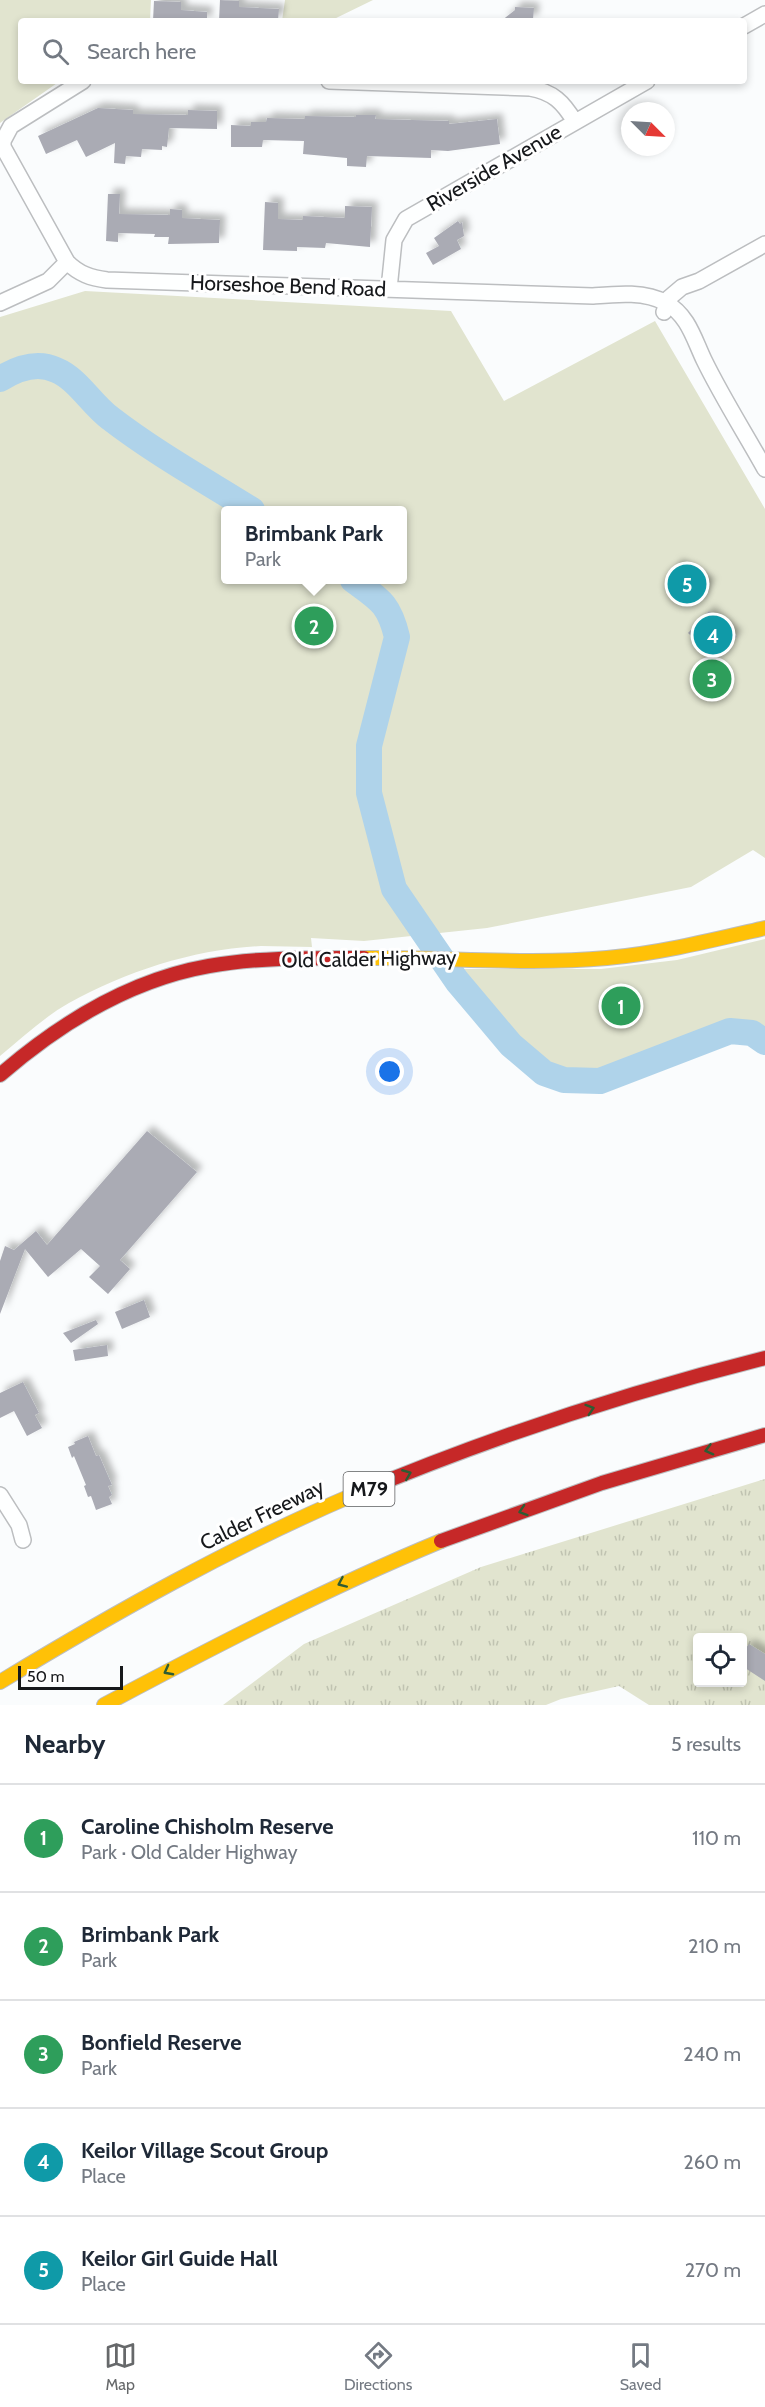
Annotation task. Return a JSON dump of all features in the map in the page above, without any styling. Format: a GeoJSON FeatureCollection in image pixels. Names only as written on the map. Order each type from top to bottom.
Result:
{"type":"FeatureCollection","features":[{"type":"Feature","properties":{"kind":"main road","name":"Old Calder Highway"},"geometry":{"type":"LineString","coordinates":[[0,1075],[30,1049],[87,1011],[116,995],[194,968],[245,961],[358,957],[529,959],[621,957],[685,947],[765,928]]}},
{"type":"Feature","properties":{"kind":"main road","name":"Calder Freeway"},"geometry":{"type":"LineString","coordinates":[[0,1682],[158,1590],[251,1542],[347,1498],[444,1459],[545,1424],[765,1358]]}},
{"type":"Feature","properties":{"kind":"main road"},"geometry":{"type":"LineString","coordinates":[[104,1705],[268,1618],[430,1545],[503,1518],[696,1454],[765,1435]]}},
{"type":"Feature","properties":{"kind":"main road"},"geometry":{"type":"LineString","coordinates":[[0,1666],[156,1582],[347,1498]]}},
{"type":"Feature","properties":{"kind":"street"},"geometry":{"type":"LineString","coordinates":[[747,24],[765,14]]}},
{"type":"Feature","properties":{"kind":"street"},"geometry":{"type":"LineString","coordinates":[[0,303],[48,281],[67,262],[4,152],[3,141],[11,126],[23,116],[78,84]]}},
{"type":"Feature","properties":{"kind":"street"},"geometry":{"type":"LineString","coordinates":[[415,84],[543,90],[560,100],[575,122]]}},
{"type":"Feature","properties":{"kind":"street","name":"Riverside Avenue"},"geometry":{"type":"LineString","coordinates":[[389,289],[394,240],[406,219],[642,84]]}},
{"type":"Feature","properties":{"kind":"street"},"geometry":{"type":"LineString","coordinates":[[765,244],[699,281],[668,308],[673,319],[703,359],[765,469]]}},
{"type":"Feature","properties":{"kind":"street","name":"Horseshoe Bend Road"},"geometry":{"type":"LineString","coordinates":[[67,262],[85,276],[107,280],[593,296],[641,295],[668,308]]}},
{"type":"Feature","properties":{"kind":"street"},"geometry":{"type":"LineString","coordinates":[[0,1495],[19,1525],[23,1540]]}},
{"type":"Feature","properties":{"kind":"green space"},"geometry":{"type":"Polygon","coordinates":[[[0,0],[151,0],[150,18],[18,18],[18,84],[56,84],[0,123],[0,0]]]}},
{"type":"Feature","properties":{"kind":"green space"},"geometry":{"type":"Polygon","coordinates":[[[285,0],[373,0],[336,18],[282,18],[285,0]]]}},
{"type":"Feature","properties":{"kind":"green space"},"geometry":{"type":"Polygon","coordinates":[[[85,291],[451,311],[504,401],[655,321],[765,509],[765,858],[753,850],[691,887],[487,928],[364,941],[311,938],[312,947],[236,948],[187,957],[138,972],[91,991],[42,1021],[0,1056],[0,317],[85,291]]]}},
{"type":"Feature","properties":{"kind":"green space"},"geometry":{"type":"Polygon","coordinates":[[[765,939],[765,1042],[752,1033],[730,1031],[600,1081],[564,1080],[544,1073],[511,1045],[448,969],[601,969],[677,960],[765,939]]]}},
{"type":"Feature","properties":{"kind":"green space"},"geometry":{"type":"Polygon","coordinates":[[[765,1479],[765,1705],[649,1705],[619,1686],[561,1699],[546,1705],[223,1705],[304,1644],[481,1567],[765,1479]]]}},
{"type":"Feature","properties":{"kind":"building"},"geometry":{"type":"Polygon","coordinates":[[[220,0],[239,1],[239,7],[279,9],[278,18],[219,18],[220,0]]]}},
{"type":"Feature","properties":{"kind":"building"},"geometry":{"type":"Polygon","coordinates":[[[154,1],[181,2],[181,10],[207,12],[207,18],[153,18],[154,1]]]}},
{"type":"Feature","properties":{"kind":"building"},"geometry":{"type":"Polygon","coordinates":[[[515,7],[534,8],[533,18],[505,18],[515,10],[515,7]]]}},
{"type":"Feature","properties":{"kind":"building"},"geometry":{"type":"Polygon","coordinates":[[[98,108],[133,110],[133,114],[188,115],[188,110],[217,111],[217,129],[169,128],[167,147],[162,146],[162,150],[142,149],[141,157],[126,156],[125,164],[114,163],[115,143],[86,157],[77,140],[46,154],[38,136],[98,108]]]}},
{"type":"Feature","properties":{"kind":"building"},"geometry":{"type":"Polygon","coordinates":[[[356,115],[376,115],[375,119],[449,121],[449,124],[497,119],[500,144],[448,151],[431,150],[431,158],[367,156],[366,167],[347,166],[347,158],[303,154],[304,141],[263,140],[262,147],[231,147],[231,125],[251,126],[251,122],[266,122],[267,118],[305,119],[305,116],[356,117],[356,115]]]}},
{"type":"Feature","properties":{"kind":"building"},"geometry":{"type":"Polygon","coordinates":[[[108,194],[120,194],[119,214],[170,215],[170,209],[182,210],[182,218],[220,220],[219,243],[168,244],[169,237],[154,237],[155,234],[118,233],[118,242],[106,241],[108,194]]]}},
{"type":"Feature","properties":{"kind":"building"},"geometry":{"type":"Polygon","coordinates":[[[265,202],[278,203],[278,219],[303,220],[303,216],[345,218],[345,206],[372,207],[370,247],[326,243],[325,248],[297,247],[297,251],[263,250],[265,202]]]}},
{"type":"Feature","properties":{"kind":"building"},"geometry":{"type":"Polygon","coordinates":[[[458,221],[460,224],[462,222],[464,236],[457,240],[461,249],[433,265],[426,253],[439,246],[434,238],[458,221]]]}},
{"type":"Feature","properties":{"kind":"building"},"geometry":{"type":"Polygon","coordinates":[[[677,564],[710,584],[698,603],[665,583],[677,564]]]}},
{"type":"Feature","properties":{"kind":"building"},"geometry":{"type":"Polygon","coordinates":[[[709,611],[737,636],[716,659],[688,633],[709,611]]]}},
{"type":"Feature","properties":{"kind":"building"},"geometry":{"type":"Polygon","coordinates":[[[147,1131],[197,1172],[120,1260],[130,1269],[108,1294],[89,1277],[100,1266],[81,1249],[48,1277],[25,1249],[0,1314],[0,1261],[5,1246],[14,1250],[36,1231],[47,1245],[147,1131]]]}},
{"type":"Feature","properties":{"kind":"building"},"geometry":{"type":"Polygon","coordinates":[[[144,1300],[150,1317],[122,1329],[115,1312],[144,1300]]]}},
{"type":"Feature","properties":{"kind":"building"},"geometry":{"type":"Polygon","coordinates":[[[96,1320],[98,1324],[71,1343],[63,1333],[96,1320]]]}},
{"type":"Feature","properties":{"kind":"building"},"geometry":{"type":"Polygon","coordinates":[[[107,1345],[108,1356],[75,1361],[73,1350],[107,1345]]]}},
{"type":"Feature","properties":{"kind":"building"},"geometry":{"type":"Polygon","coordinates":[[[23,1382],[39,1413],[35,1415],[42,1428],[27,1436],[14,1411],[0,1418],[0,1393],[23,1382]]]}},
{"type":"Feature","properties":{"kind":"building"},"geometry":{"type":"Polygon","coordinates":[[[88,1436],[112,1485],[108,1486],[112,1495],[109,1497],[112,1504],[96,1510],[91,1496],[88,1497],[84,1486],[86,1485],[68,1447],[88,1436]]]}},
{"type":"Feature","properties":{"kind":"building"},"geometry":{"type":"Polygon","coordinates":[[[749,1644],[765,1654],[765,1681],[747,1669],[749,1644]]]}},
{"type":"Feature","properties":{"kind":"waterway"},"geometry":{"type":"LineString","coordinates":[[0,379],[20,369],[34,366],[49,367],[64,374],[78,385],[103,412],[127,430],[245,506]]}},
{"type":"Feature","properties":{"kind":"waterway"},"geometry":{"type":"LineString","coordinates":[[359,584],[382,603],[390,616],[397,637],[369,746],[369,793],[394,889],[457,981],[511,1045],[544,1073],[564,1080],[600,1081],[730,1031],[752,1033],[765,1042]]}},
{"type":"Feature","properties":{"kind":"traffic: slow"},"geometry":{"type":"LineString","coordinates":[[364,958],[516,961],[607,958],[667,949],[765,928]]}},
{"type":"Feature","properties":{"kind":"traffic: slow"},"geometry":{"type":"LineString","coordinates":[[0,1682],[174,1582],[262,1536],[353,1495]]}},
{"type":"Feature","properties":{"kind":"traffic: slow"},"geometry":{"type":"LineString","coordinates":[[104,1705],[271,1619],[441,1541]]}},
{"type":"Feature","properties":{"kind":"traffic: jam"},"geometry":{"type":"LineString","coordinates":[[0,1075],[71,1021],[97,1006],[151,982],[228,963],[286,959],[364,958]]}},
{"type":"Feature","properties":{"kind":"traffic: jam"},"geometry":{"type":"LineString","coordinates":[[353,1495],[403,1474],[556,1419],[660,1386],[765,1358]]}},
{"type":"Feature","properties":{"kind":"traffic: jam"},"geometry":{"type":"LineString","coordinates":[[441,1541],[602,1483],[765,1435]]}},
{"type":"Feature","properties":{"kind":"place","name":"Keilor Girl Guide Hall"},"geometry":{"type":"Point","coordinates":[687,584]}},
{"type":"Feature","properties":{"kind":"place","name":"Brimbank Park"},"geometry":{"type":"Point","coordinates":[314,626]}},
{"type":"Feature","properties":{"kind":"place","name":"Keilor Village Scout Group"},"geometry":{"type":"Point","coordinates":[713,635]}},
{"type":"Feature","properties":{"kind":"place","name":"Bonfield Reserve"},"geometry":{"type":"Point","coordinates":[712,679]}},
{"type":"Feature","properties":{"kind":"place","name":"Caroline Chisholm Reserve"},"geometry":{"type":"Point","coordinates":[621,1006]}}]}
